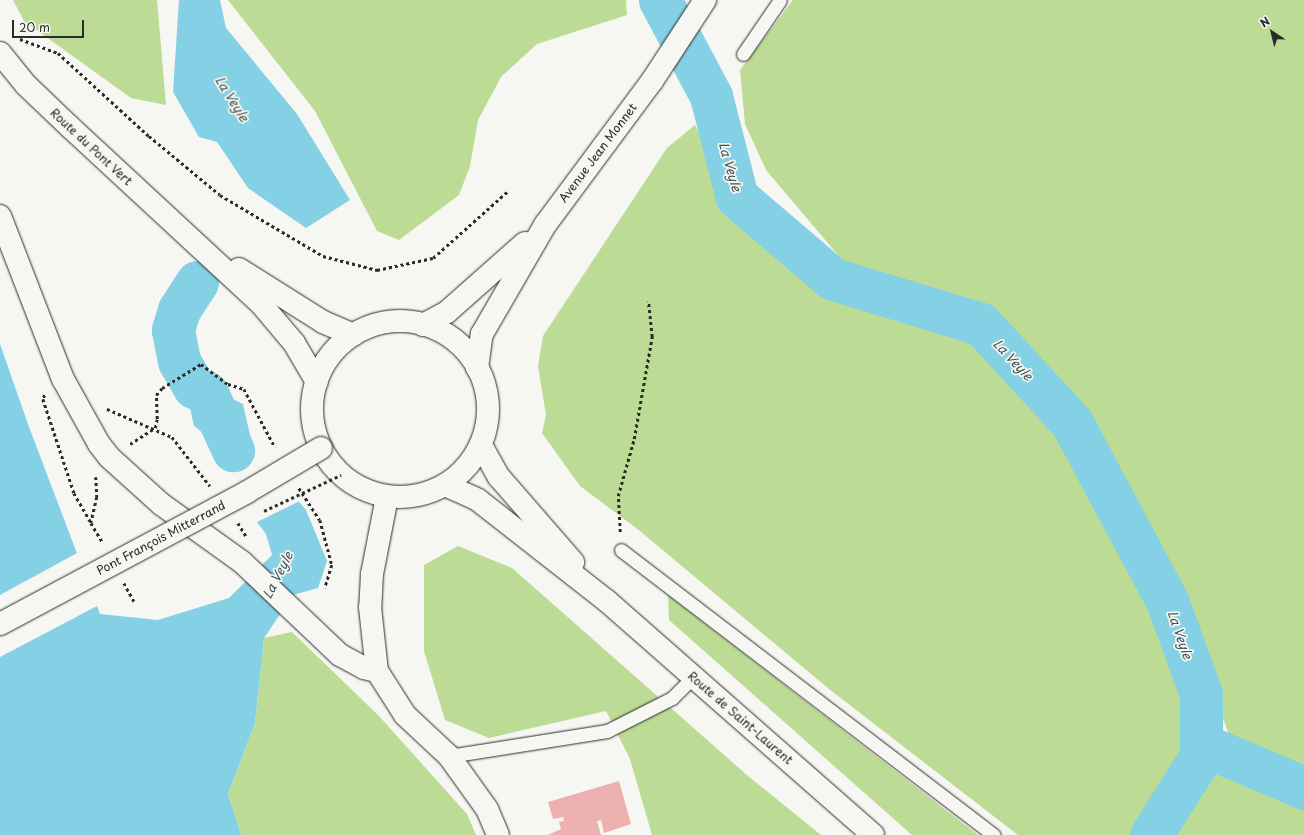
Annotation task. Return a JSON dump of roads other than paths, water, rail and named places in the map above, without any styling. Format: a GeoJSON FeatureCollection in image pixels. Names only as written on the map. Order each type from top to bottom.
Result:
{"type":"FeatureCollection","features":[{"type":"Feature","properties":{"kind":"main road","name":"Avenue Jean Monnet"},"geometry":{"type":"LineString","coordinates":[[477,368],[482,334],[545,225],[652,81],[705,0]]}},
{"type":"Feature","properties":{"kind":"main road","name":"Route du Pont Vert"},"geometry":{"type":"LineString","coordinates":[[6,45],[26,85],[262,305],[294,343],[317,382]]}},
{"type":"Feature","properties":{"kind":"main road"},"geometry":{"type":"LineString","coordinates":[[0,216],[63,379],[76,406],[99,444],[129,476],[160,504],[240,560],[340,655],[364,668],[377,671]]}},
{"type":"Feature","properties":{"kind":"main road","name":"Avenue Jean Monnet"},"geometry":{"type":"LineString","coordinates":[[423,325],[447,312],[545,225]]}},
{"type":"Feature","properties":{"kind":"main road","name":"Route du Pont Vert"},"geometry":{"type":"LineString","coordinates":[[188,236],[323,322],[353,334]]}},
{"type":"Feature","properties":{"kind":"main road"},"geometry":{"type":"LineString","coordinates":[[404,321],[423,325],[452,338],[469,355],[477,368],[488,398],[488,422],[481,445],[468,465],[446,485],[417,496],[387,497],[362,490],[341,475],[321,448],[313,424],[312,398],[320,373],[334,352],[353,334],[377,324],[404,321]]}},
{"type":"Feature","properties":{"kind":"main road","name":"Route de Saint-Laurent"},"geometry":{"type":"LineString","coordinates":[[481,445],[499,477],[607,600]]}},
{"type":"Feature","properties":{"kind":"main road","name":"Pont François Mitterrand"},"geometry":{"type":"LineString","coordinates":[[0,624],[247,492],[321,448]]}},
{"type":"Feature","properties":{"kind":"main road","name":"Route de Saint-Laurent"},"geometry":{"type":"LineString","coordinates":[[446,485],[478,500],[607,600],[873,835]]}},
{"type":"Feature","properties":{"kind":"main road"},"geometry":{"type":"LineString","coordinates":[[387,497],[372,574],[370,607],[377,671],[404,715],[449,756],[487,809],[498,835]]}},
{"type":"Feature","properties":{"kind":"lane"},"geometry":{"type":"LineString","coordinates":[[743,54],[780,0]]}},
{"type":"Feature","properties":{"kind":"lane"},"geometry":{"type":"LineString","coordinates":[[622,550],[994,835]]}},
{"type":"Feature","properties":{"kind":"lane"},"geometry":{"type":"LineString","coordinates":[[449,756],[607,731],[672,698],[694,677]]}},
{"type":"Feature","properties":{"kind":"water"},"geometry":{"type":"Polygon","coordinates":[[[179,0],[220,0],[226,28],[297,114],[350,200],[306,228],[248,188],[217,142],[199,137],[173,92],[179,0]]]}},
{"type":"Feature","properties":{"kind":"water"},"geometry":{"type":"Polygon","coordinates":[[[0,344],[29,427],[100,614],[158,620],[229,598],[272,555],[266,534],[230,486],[217,444],[194,426],[190,408],[216,391],[243,404],[253,449],[306,510],[327,561],[318,588],[293,595],[264,638],[255,723],[228,794],[241,835],[0,835],[0,344]]]}},
{"type":"Feature","properties":{"kind":"waterway","name":"La Veyle"},"geometry":{"type":"LineString","coordinates":[[660,0],[711,96],[737,197],[833,279],[981,324],[1072,423],[1168,603],[1201,694],[1201,756],[1151,835]]}},
{"type":"Feature","properties":{"kind":"waterway","name":"La Veyle"},"geometry":{"type":"LineString","coordinates":[[197,282],[179,310],[173,330],[179,361],[194,387],[207,393],[233,450]]}},
{"type":"Feature","properties":{"kind":"waterway"},"geometry":{"type":"LineString","coordinates":[[1201,744],[1304,788]]}}]}
